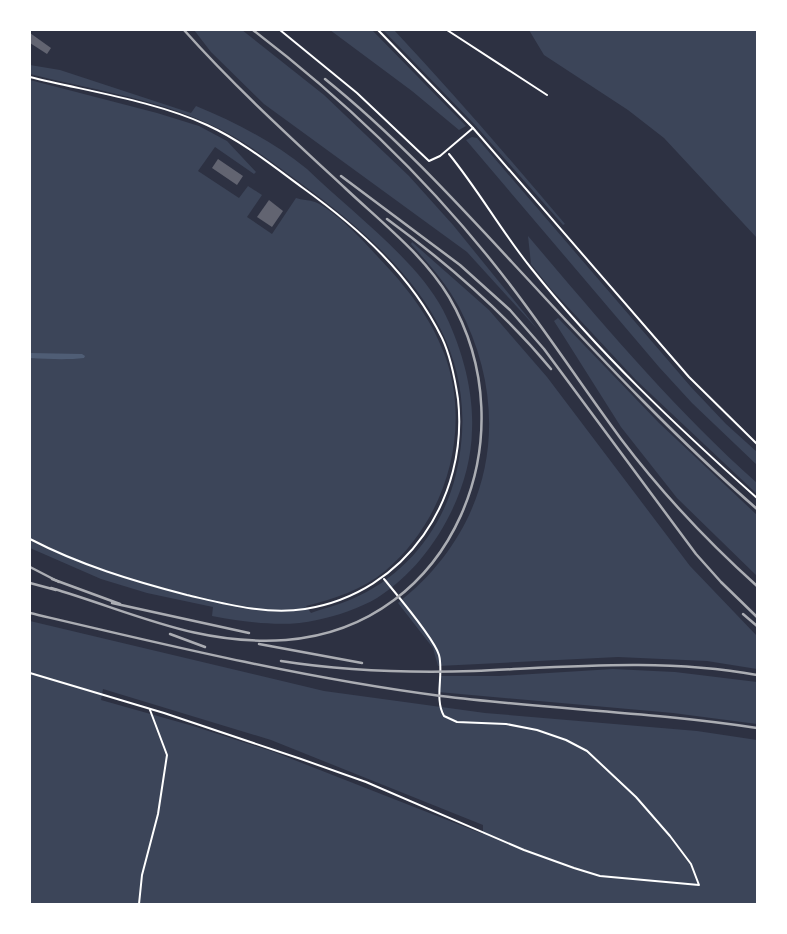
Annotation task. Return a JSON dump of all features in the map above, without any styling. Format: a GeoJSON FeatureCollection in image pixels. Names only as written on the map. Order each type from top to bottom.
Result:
{"type":"FeatureCollection","features":[{"type":"Feature","properties":{"kind":"lane"},"geometry":{"type":"LineString","coordinates":[[280,30],[364,98],[429,161],[433,161],[447,151],[473,128]]}},
{"type":"Feature","properties":{"kind":"lane"},"geometry":{"type":"LineString","coordinates":[[378,30],[473,128],[689,377],[757,444]]}},
{"type":"Feature","properties":{"kind":"lane"},"geometry":{"type":"LineString","coordinates":[[447,30],[547,95]]}},
{"type":"Feature","properties":{"kind":"lane"},"geometry":{"type":"LineString","coordinates":[[30,77],[174,113],[206,125],[228,136],[339,214],[389,260],[421,300],[444,342],[450,360],[455,381],[460,426],[459,442],[450,486],[434,521],[408,556],[383,577],[354,595],[308,609],[260,610],[137,582],[66,556],[30,539]]}},
{"type":"Feature","properties":{"kind":"path"},"geometry":{"type":"LineString","coordinates":[[447,151],[530,267],[592,339],[691,438],[757,498]]}},
{"type":"Feature","properties":{"kind":"path"},"geometry":{"type":"LineString","coordinates":[[30,673],[228,733],[366,782],[524,850],[574,868],[600,876],[699,885],[691,864],[670,836],[636,797],[587,751],[566,740],[537,730],[506,724],[457,722],[444,716],[440,702],[442,671],[435,646],[383,577]]}},
{"type":"Feature","properties":{"kind":"path"},"geometry":{"type":"LineString","coordinates":[[138,904],[142,875],[158,814],[167,755],[149,708]]}},
{"type":"Feature","properties":{"kind":"shaded area"},"geometry":{"type":"Polygon","coordinates":[[[194,30],[242,30],[324,95],[409,176],[453,225],[539,331],[467,252],[264,104],[211,52],[194,30]]]}},
{"type":"Feature","properties":{"kind":"shaded area"},"geometry":{"type":"Polygon","coordinates":[[[330,30],[372,30],[466,126],[459,130],[412,91],[330,30]]]}},
{"type":"Feature","properties":{"kind":"shaded area"},"geometry":{"type":"Polygon","coordinates":[[[383,30],[394,30],[481,126],[565,224],[563,225],[475,125],[383,30]]]}},
{"type":"Feature","properties":{"kind":"shaded area"},"geometry":{"type":"Polygon","coordinates":[[[529,30],[757,30],[757,238],[664,138],[628,110],[544,55],[529,30]]]}},
{"type":"Feature","properties":{"kind":"shaded area"},"geometry":{"type":"Polygon","coordinates":[[[30,65],[60,70],[191,113],[196,106],[254,133],[307,169],[381,236],[417,272],[431,291],[443,310],[461,353],[465,368],[472,415],[470,454],[456,502],[431,547],[397,584],[377,598],[340,614],[304,622],[278,624],[238,620],[212,616],[213,607],[147,593],[101,579],[30,548],[30,80],[157,113],[199,126],[227,141],[256,172],[254,174],[215,147],[198,171],[239,198],[248,186],[262,195],[247,217],[272,234],[296,198],[315,202],[331,211],[388,268],[407,290],[432,326],[444,353],[452,382],[456,412],[454,442],[448,471],[438,500],[424,526],[406,550],[385,571],[367,584],[347,593],[306,606],[311,613],[347,601],[371,590],[388,578],[419,549],[442,514],[450,494],[456,474],[462,426],[459,383],[447,343],[428,307],[403,273],[373,242],[339,213],[258,152],[222,130],[166,107],[30,74],[30,65]]]}},
{"type":"Feature","properties":{"kind":"shaded area"},"geometry":{"type":"Polygon","coordinates":[[[472,137],[477,138],[691,387],[726,424],[757,452],[757,465],[692,403],[659,367],[466,140],[472,137]]]}},
{"type":"Feature","properties":{"kind":"shaded area"},"geometry":{"type":"Polygon","coordinates":[[[528,236],[667,395],[757,483],[757,494],[636,380],[550,288],[531,264],[528,236]]]}},
{"type":"Feature","properties":{"kind":"shaded area"},"geometry":{"type":"Polygon","coordinates":[[[412,242],[489,310],[547,377],[690,566],[757,636],[757,669],[707,661],[618,657],[438,666],[433,648],[398,603],[430,573],[455,541],[473,505],[485,467],[489,428],[486,388],[476,347],[454,298],[437,274],[411,244],[412,242]]]}},
{"type":"Feature","properties":{"kind":"shaded area"},"geometry":{"type":"Polygon","coordinates":[[[558,318],[659,423],[757,515],[757,576],[677,498],[621,427],[554,321],[558,318]]]}},
{"type":"Feature","properties":{"kind":"shaded area"},"geometry":{"type":"Polygon","coordinates":[[[30,353],[82,354],[85,356],[84,358],[71,359],[30,358],[30,353]]]}},
{"type":"Feature","properties":{"kind":"shaded area"},"geometry":{"type":"Polygon","coordinates":[[[30,621],[324,691],[485,713],[697,731],[757,740],[757,904],[30,904],[30,621]],[[103,689],[101,700],[193,726],[274,752],[483,834],[483,825],[271,740],[103,689]]]}},
{"type":"Feature","properties":{"kind":"shaded area"},"geometry":{"type":"Polygon","coordinates":[[[613,669],[675,672],[757,682],[757,724],[673,713],[438,692],[439,676],[499,676],[613,669]]]}},
{"type":"Feature","properties":{"kind":"building"},"geometry":{"type":"Polygon","coordinates":[[[30,33],[51,48],[47,54],[30,43],[30,33]]]}},
{"type":"Feature","properties":{"kind":"building"},"geometry":{"type":"Polygon","coordinates":[[[218,159],[243,176],[237,185],[212,168],[218,159]]]}},
{"type":"Feature","properties":{"kind":"building"},"geometry":{"type":"Polygon","coordinates":[[[269,200],[283,211],[272,227],[257,217],[269,200]]]}},
{"type":"Feature","properties":{"kind":"railway"},"geometry":{"type":"LineString","coordinates":[[51,588],[138,617],[194,633],[223,638],[286,640],[345,627],[394,600],[433,562],[461,515],[477,463],[481,407],[472,351],[449,297],[439,281],[401,239],[263,111],[184,30]]}},
{"type":"Feature","properties":{"kind":"railway"},"geometry":{"type":"LineString","coordinates":[[253,30],[350,111],[439,200],[511,285],[621,439],[652,478],[720,552],[757,586]]}},
{"type":"Feature","properties":{"kind":"railway"},"geometry":{"type":"LineString","coordinates":[[325,79],[408,153],[643,401],[757,509]]}},
{"type":"Feature","properties":{"kind":"railway"},"geometry":{"type":"LineString","coordinates":[[341,176],[460,265],[510,310],[544,349],[696,554],[721,582],[757,617]]}},
{"type":"Feature","properties":{"kind":"railway"},"geometry":{"type":"LineString","coordinates":[[387,219],[474,289],[514,327],[551,369]]}},
{"type":"Feature","properties":{"kind":"railway"},"geometry":{"type":"LineString","coordinates":[[30,567],[59,582]]}},
{"type":"Feature","properties":{"kind":"railway"},"geometry":{"type":"LineString","coordinates":[[52,579],[120,604]]}},
{"type":"Feature","properties":{"kind":"railway"},"geometry":{"type":"LineString","coordinates":[[30,583],[56,590]]}},
{"type":"Feature","properties":{"kind":"railway"},"geometry":{"type":"LineString","coordinates":[[112,603],[249,633]]}},
{"type":"Feature","properties":{"kind":"railway"},"geometry":{"type":"LineString","coordinates":[[30,613],[235,660],[389,689],[480,700],[678,718],[757,728]]}},
{"type":"Feature","properties":{"kind":"railway"},"geometry":{"type":"LineString","coordinates":[[743,614],[757,626]]}},
{"type":"Feature","properties":{"kind":"railway"},"geometry":{"type":"LineString","coordinates":[[170,634],[205,647]]}},
{"type":"Feature","properties":{"kind":"railway"},"geometry":{"type":"LineString","coordinates":[[259,644],[362,663]]}},
{"type":"Feature","properties":{"kind":"railway"},"geometry":{"type":"LineString","coordinates":[[281,661],[353,669],[426,672],[651,665],[721,670],[757,675]]}}]}
